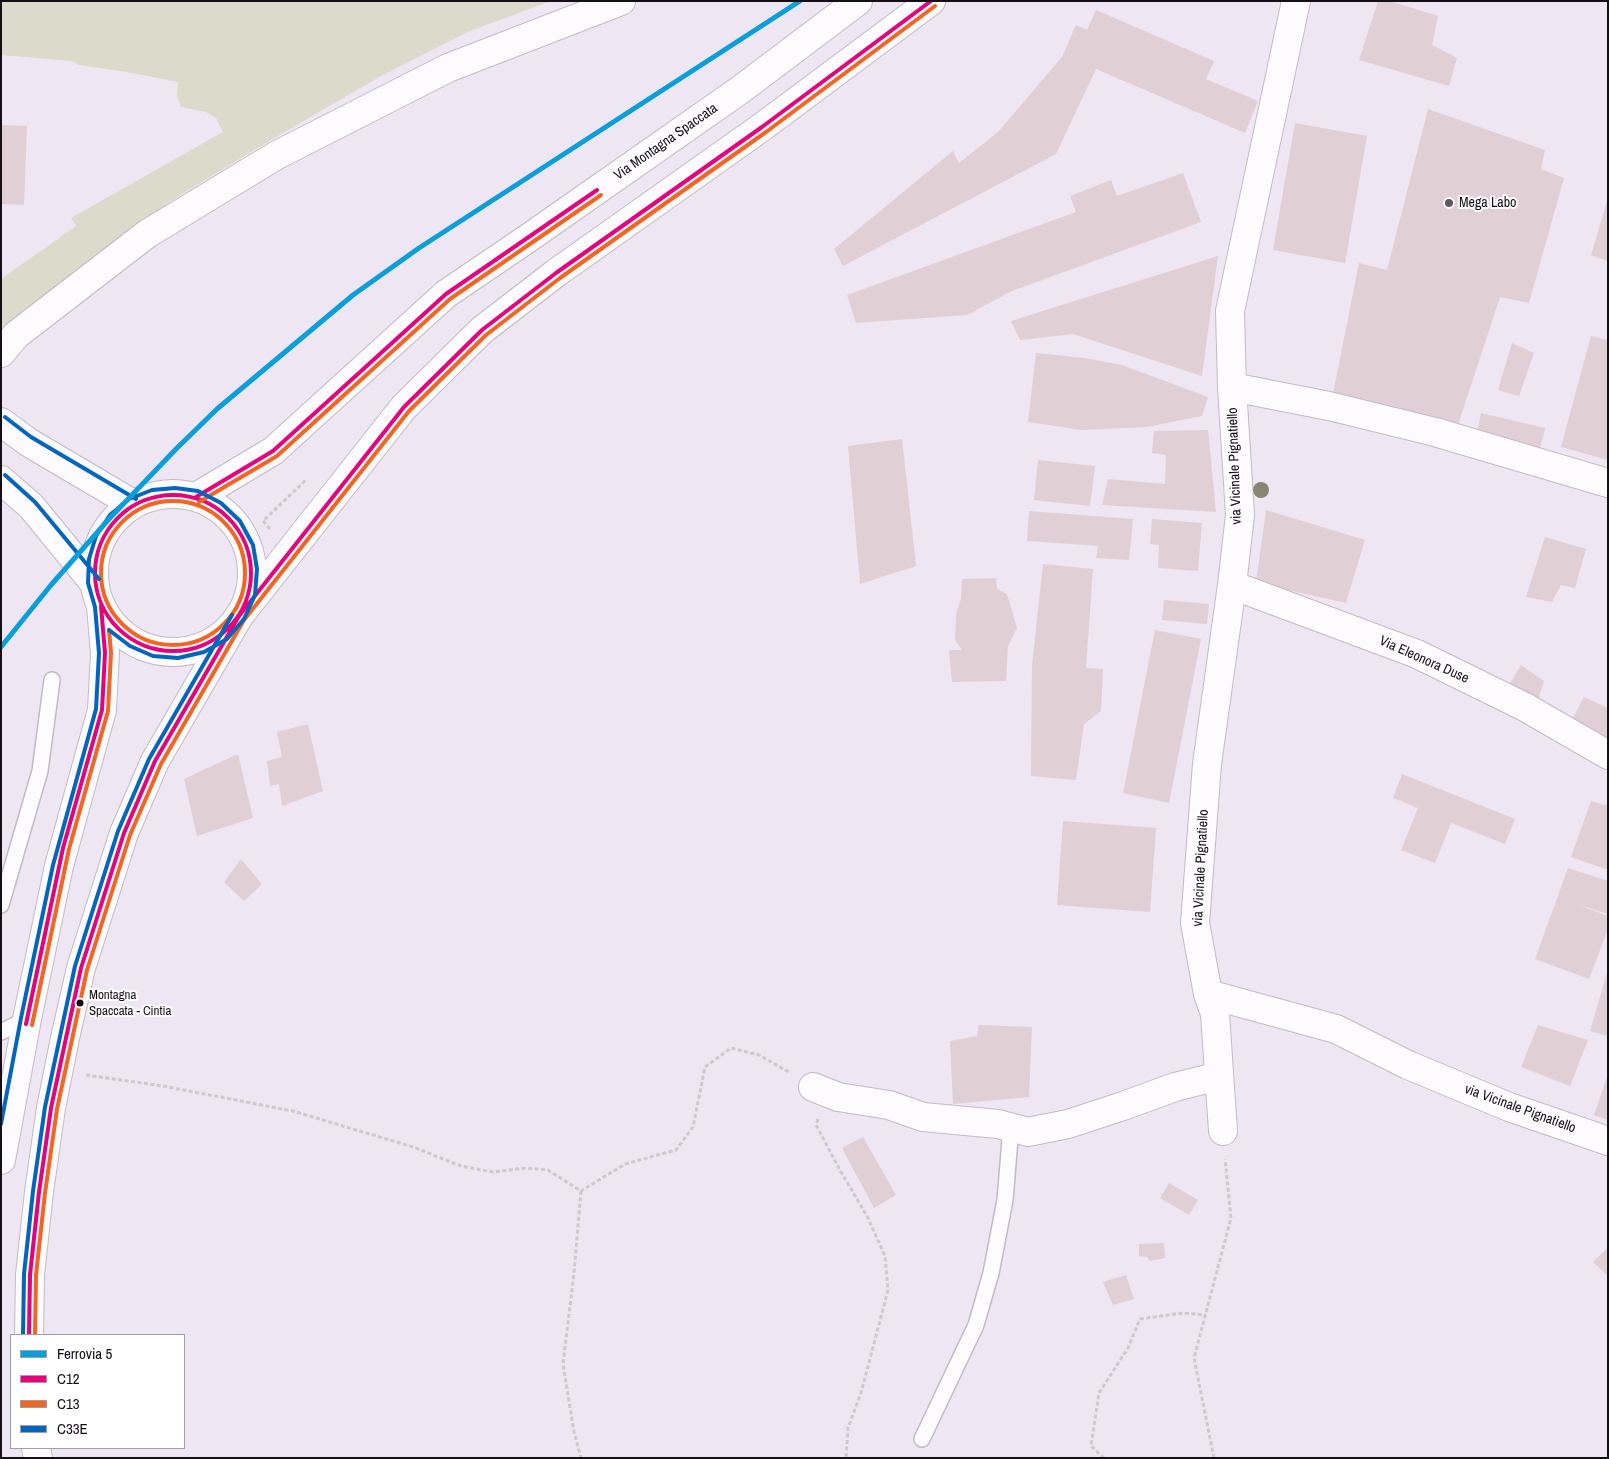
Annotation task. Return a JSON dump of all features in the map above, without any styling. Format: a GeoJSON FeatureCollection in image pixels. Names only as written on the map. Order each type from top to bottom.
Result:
{"type":"FeatureCollection","features":[{"type":"Feature","properties":{"kind":"main road"},"geometry":{"type":"LineString","coordinates":[[1,353],[16,335],[147,234],[276,155],[448,68],[621,1]]}},
{"type":"Feature","properties":{"kind":"main road","name":"Via Montagna Spaccata"},"geometry":{"type":"LineString","coordinates":[[196,497],[273,451],[446,294],[740,90],[858,1]]}},
{"type":"Feature","properties":{"kind":"main road"},"geometry":{"type":"LineString","coordinates":[[1,480],[31,506],[98,594],[114,626],[133,641],[155,650],[179,652],[202,646],[223,634],[239,616],[404,407],[482,330],[556,273],[762,127],[930,1]]}},
{"type":"Feature","properties":{"kind":"main road","name":"via Vicinale Pignatiello"},"geometry":{"type":"LineString","coordinates":[[1223,1131],[1215,1014],[1208,994],[1196,923],[1207,764],[1240,515],[1232,386],[1230,311],[1296,1]]}},
{"type":"Feature","properties":{"kind":"main road"},"geometry":{"type":"LineString","coordinates":[[1232,386],[1329,406],[1435,432],[1608,483]]}},
{"type":"Feature","properties":{"kind":"main road"},"geometry":{"type":"LineString","coordinates":[[1,422],[28,442],[133,504]]}},
{"type":"Feature","properties":{"kind":"main road"},"geometry":{"type":"LineString","coordinates":[[1,1160],[27,1019],[63,848],[102,710],[105,653],[94,560],[102,538],[115,518],[133,504],[153,496],[175,494],[196,497],[218,508],[235,524],[247,546],[251,570],[249,594],[239,616],[155,761],[124,833],[81,968],[51,1108],[39,1192],[31,1266],[29,1334]]}},
{"type":"Feature","properties":{"kind":"main road","name":"Via Eleonora Duse"},"geometry":{"type":"LineString","coordinates":[[1232,585],[1417,654],[1526,707],[1608,755]]}},
{"type":"Feature","properties":{"kind":"main road","name":"via Vicinale Pignatiello"},"geometry":{"type":"LineString","coordinates":[[1208,994],[1336,1029],[1408,1065],[1604,1145]]}},
{"type":"Feature","properties":{"kind":"main road"},"geometry":{"type":"LineString","coordinates":[[819,1089],[848,1099],[889,1105],[923,1118],[998,1124],[1028,1132],[1068,1124],[1175,1087],[1219,1076]]}},
{"type":"Feature","properties":{"kind":"lane"},"geometry":{"type":"LineString","coordinates":[[1,905],[40,771],[52,680]]}},
{"type":"Feature","properties":{"kind":"lane"},"geometry":{"type":"LineString","coordinates":[[1,1032],[27,1019]]}},
{"type":"Feature","properties":{"kind":"lane"},"geometry":{"type":"LineString","coordinates":[[922,1439],[976,1325],[991,1273],[1005,1200],[1011,1128]]}},
{"type":"Feature","properties":{"kind":"path"},"geometry":{"type":"LineString","coordinates":[[581,1191],[625,1164],[676,1150],[693,1127],[705,1067],[731,1048],[759,1055],[819,1089],[816,1125],[867,1216],[885,1256],[888,1290],[861,1393],[848,1428],[846,1458]]}},
{"type":"Feature","properties":{"kind":"path"},"geometry":{"type":"LineString","coordinates":[[100,1077],[164,1086],[293,1111],[413,1147],[461,1166],[485,1171],[493,1172],[526,1168],[548,1170],[581,1191]]}},
{"type":"Feature","properties":{"kind":"path"},"geometry":{"type":"LineString","coordinates":[[1214,1458],[1194,1358],[1231,1218],[1223,1131]]}},
{"type":"Feature","properties":{"kind":"path"},"geometry":{"type":"LineString","coordinates":[[581,1191],[574,1273],[562,1364],[574,1432],[581,1458]]}},
{"type":"Feature","properties":{"kind":"path"},"geometry":{"type":"LineString","coordinates":[[1104,1458],[1091,1446],[1099,1393],[1128,1348],[1140,1319],[1183,1313],[1206,1315]]}},
{"type":"Feature","properties":{"kind":"shaded area"},"geometry":{"type":"Polygon","coordinates":[[[1,1],[551,1],[470,31],[381,76],[171,201],[81,269],[1,340],[1,279],[76,226],[71,218],[223,132],[216,118],[206,112],[181,107],[177,95],[178,82],[79,65],[71,61],[1,55],[1,1]]]}},
{"type":"Feature","properties":{"kind":"building"},"geometry":{"type":"Polygon","coordinates":[[[1378,1],[1389,1],[1438,16],[1432,45],[1457,58],[1449,86],[1359,60],[1378,1]]]}},
{"type":"Feature","properties":{"kind":"building"},"geometry":{"type":"Polygon","coordinates":[[[1096,10],[1214,61],[1206,79],[1258,101],[1245,133],[1096,69],[1056,154],[843,266],[834,249],[953,151],[959,163],[998,132],[1062,57],[1076,25],[1087,30],[1096,10]]]}},
{"type":"Feature","properties":{"kind":"building"},"geometry":{"type":"Polygon","coordinates":[[[1428,109],[1545,150],[1541,169],[1564,178],[1529,303],[1500,297],[1456,431],[1332,399],[1359,263],[1387,270],[1428,109]]]}},
{"type":"Feature","properties":{"kind":"building"},"geometry":{"type":"Polygon","coordinates":[[[1295,123],[1367,136],[1345,263],[1273,250],[1295,123]]]}},
{"type":"Feature","properties":{"kind":"building"},"geometry":{"type":"Polygon","coordinates":[[[1,125],[27,126],[24,205],[1,204],[1,125]]]}},
{"type":"Feature","properties":{"kind":"building"},"geometry":{"type":"Polygon","coordinates":[[[1183,173],[1201,222],[1012,291],[967,315],[856,323],[847,295],[1076,212],[1070,196],[1111,180],[1117,196],[1183,173]]]}},
{"type":"Feature","properties":{"kind":"building"},"geometry":{"type":"Polygon","coordinates":[[[1608,201],[1608,261],[1591,255],[1608,201]]]}},
{"type":"Feature","properties":{"kind":"building"},"geometry":{"type":"Polygon","coordinates":[[[1218,256],[1202,376],[1073,334],[1020,340],[1011,321],[1218,256]]]}},
{"type":"Feature","properties":{"kind":"building"},"geometry":{"type":"Polygon","coordinates":[[[1591,336],[1608,340],[1608,460],[1561,447],[1591,336]]]}},
{"type":"Feature","properties":{"kind":"building"},"geometry":{"type":"Polygon","coordinates":[[[1512,343],[1534,353],[1519,396],[1498,390],[1512,343]]]}},
{"type":"Feature","properties":{"kind":"building"},"geometry":{"type":"Polygon","coordinates":[[[1036,353],[1085,358],[1122,365],[1208,397],[1202,416],[1147,427],[1081,430],[1028,422],[1036,353]]]}},
{"type":"Feature","properties":{"kind":"building"},"geometry":{"type":"Polygon","coordinates":[[[1481,413],[1545,428],[1540,449],[1477,433],[1481,413]]]}},
{"type":"Feature","properties":{"kind":"building"},"geometry":{"type":"Polygon","coordinates":[[[1208,430],[1216,512],[1102,505],[1108,479],[1165,484],[1166,455],[1152,453],[1154,431],[1208,430]]]}},
{"type":"Feature","properties":{"kind":"building"},"geometry":{"type":"Polygon","coordinates":[[[902,439],[916,566],[860,584],[848,446],[902,439]]]}},
{"type":"Feature","properties":{"kind":"building"},"geometry":{"type":"Polygon","coordinates":[[[1038,460],[1095,466],[1090,506],[1034,500],[1038,460]]]}},
{"type":"Feature","properties":{"kind":"building"},"geometry":{"type":"Polygon","coordinates":[[[1266,510],[1365,540],[1346,603],[1256,583],[1266,510]]]}},
{"type":"Feature","properties":{"kind":"building"},"geometry":{"type":"Polygon","coordinates":[[[1029,511],[1133,519],[1129,560],[1096,558],[1098,546],[1027,541],[1029,511]]]}},
{"type":"Feature","properties":{"kind":"building"},"geometry":{"type":"Polygon","coordinates":[[[1152,519],[1202,523],[1198,571],[1158,568],[1159,545],[1150,544],[1152,519]]]}},
{"type":"Feature","properties":{"kind":"building"},"geometry":{"type":"Polygon","coordinates":[[[1545,537],[1586,549],[1575,588],[1561,585],[1552,602],[1526,597],[1545,537]]]}},
{"type":"Feature","properties":{"kind":"building"},"geometry":{"type":"Polygon","coordinates":[[[1043,564],[1093,569],[1086,668],[1103,669],[1101,711],[1084,724],[1076,780],[1031,776],[1032,665],[1043,564]]]}},
{"type":"Feature","properties":{"kind":"building"},"geometry":{"type":"Polygon","coordinates":[[[996,578],[997,589],[1007,594],[1017,628],[1008,646],[1006,681],[952,682],[949,650],[962,650],[955,640],[956,614],[961,599],[962,579],[996,578]]]}},
{"type":"Feature","properties":{"kind":"building"},"geometry":{"type":"Polygon","coordinates":[[[1164,600],[1209,604],[1207,624],[1162,620],[1164,600]]]}},
{"type":"Feature","properties":{"kind":"building"},"geometry":{"type":"Polygon","coordinates":[[[1155,630],[1201,639],[1169,803],[1123,793],[1155,630]]]}},
{"type":"Feature","properties":{"kind":"building"},"geometry":{"type":"Polygon","coordinates":[[[1521,665],[1544,681],[1537,703],[1508,687],[1521,665]]]}},
{"type":"Feature","properties":{"kind":"building"},"geometry":{"type":"Polygon","coordinates":[[[1584,697],[1608,708],[1608,742],[1570,724],[1584,697]]]}},
{"type":"Feature","properties":{"kind":"building"},"geometry":{"type":"Polygon","coordinates":[[[308,724],[323,791],[282,806],[279,784],[270,786],[267,761],[282,757],[277,732],[308,724]]]}},
{"type":"Feature","properties":{"kind":"building"},"geometry":{"type":"Polygon","coordinates":[[[238,754],[253,818],[197,836],[184,779],[238,754]]]}},
{"type":"Feature","properties":{"kind":"building"},"geometry":{"type":"Polygon","coordinates":[[[1402,774],[1515,819],[1505,844],[1451,823],[1435,863],[1401,850],[1418,808],[1393,798],[1402,774]]]}},
{"type":"Feature","properties":{"kind":"building"},"geometry":{"type":"Polygon","coordinates":[[[1591,801],[1608,806],[1608,870],[1571,857],[1591,801]]]}},
{"type":"Feature","properties":{"kind":"building"},"geometry":{"type":"Polygon","coordinates":[[[1063,821],[1156,828],[1150,912],[1057,905],[1063,821]]]}},
{"type":"Feature","properties":{"kind":"building"},"geometry":{"type":"Polygon","coordinates":[[[241,859],[262,884],[244,901],[224,882],[241,859]]]}},
{"type":"Feature","properties":{"kind":"building"},"geometry":{"type":"Polygon","coordinates":[[[1568,868],[1608,881],[1608,914],[1576,904],[1608,916],[1608,929],[1589,979],[1535,959],[1568,868]]]}},
{"type":"Feature","properties":{"kind":"building"},"geometry":{"type":"Polygon","coordinates":[[[1608,973],[1608,1036],[1590,1031],[1608,973]]]}},
{"type":"Feature","properties":{"kind":"building"},"geometry":{"type":"Polygon","coordinates":[[[979,1025],[1032,1027],[1029,1097],[953,1104],[950,1041],[977,1036],[979,1025]]]}},
{"type":"Feature","properties":{"kind":"building"},"geometry":{"type":"Polygon","coordinates":[[[1538,1025],[1588,1040],[1570,1086],[1521,1067],[1538,1025]]]}},
{"type":"Feature","properties":{"kind":"building"},"geometry":{"type":"Polygon","coordinates":[[[1608,1078],[1608,1120],[1594,1115],[1608,1078]]]}},
{"type":"Feature","properties":{"kind":"building"},"geometry":{"type":"Polygon","coordinates":[[[863,1137],[896,1195],[874,1208],[842,1148],[863,1137]]]}},
{"type":"Feature","properties":{"kind":"building"},"geometry":{"type":"Polygon","coordinates":[[[1169,1183],[1198,1200],[1189,1215],[1160,1198],[1169,1183]]]}},
{"type":"Feature","properties":{"kind":"building"},"geometry":{"type":"Polygon","coordinates":[[[1164,1243],[1165,1258],[1150,1261],[1147,1257],[1139,1256],[1139,1244],[1164,1243]]]}},
{"type":"Feature","properties":{"kind":"building"},"geometry":{"type":"Polygon","coordinates":[[[1608,1247],[1608,1276],[1593,1262],[1608,1247]]]}},
{"type":"Feature","properties":{"kind":"building"},"geometry":{"type":"Polygon","coordinates":[[[1126,1275],[1134,1299],[1113,1305],[1103,1282],[1126,1275]]]}},
{"type":"Feature","properties":{"kind":"rail line","name":"5"},"geometry":{"type":"LineString","coordinates":[[1,647],[51,585],[109,519],[177,448],[217,409],[353,295],[419,248],[800,1]]}},
{"type":"Feature","properties":{"kind":"transit line","name":"C12"},"geometry":{"type":"LineString","coordinates":[[29,1334],[30,1275],[39,1192],[51,1108],[81,968],[124,833],[155,761],[239,616],[404,407],[482,330],[556,273],[762,127],[931,1]]}},
{"type":"Feature","properties":{"kind":"transit line","name":"C13"},"geometry":{"type":"LineString","coordinates":[[35,1334],[36,1275],[45,1193],[57,1109],[87,970],[130,835],[161,764],[244,620],[409,411],[486,335],[560,278],[766,132],[935,6]]}},
{"type":"Feature","properties":{"kind":"transit line","name":"C12"},"geometry":{"type":"LineString","coordinates":[[196,497],[273,451],[446,294],[597,190]]}},
{"type":"Feature","properties":{"kind":"transit line","name":"C13"},"geometry":{"type":"LineString","coordinates":[[199,502],[277,456],[450,299],[601,195]]}},
{"type":"Feature","properties":{"kind":"transit line","name":"C33E"},"geometry":{"type":"LineString","coordinates":[[5,417],[31,437],[136,499]]}},
{"type":"Feature","properties":{"kind":"transit line","name":"C33E"},"geometry":{"type":"LineString","coordinates":[[5,475],[35,502],[99,579]]}},
{"type":"Feature","properties":{"kind":"transit line","name":"C33E"},"geometry":{"type":"LineString","coordinates":[[1,1124],[53,865],[96,709],[99,653],[95,607],[88,583],[89,559],[96,536],[110,515],[129,499],[152,490],[175,488],[198,491],[221,503],[240,521],[253,545],[257,569],[255,595],[244,619],[227,639],[204,652],[178,658],[153,656],[130,646],[109,630]]}},
{"type":"Feature","properties":{"kind":"transit line","name":"C12"},"geometry":{"type":"LineString","coordinates":[[165,495],[181,495],[196,498],[210,504],[223,512],[234,523],[248,550],[251,573],[250,588],[242,610],[234,623],[223,634],[196,648],[181,651],[165,651],[150,648],[136,642],[123,634],[112,623],[98,596],[95,581],[95,565],[98,550],[104,536],[112,523],[123,512],[150,498],[165,495]]}},
{"type":"Feature","properties":{"kind":"transit line","name":"C13"},"geometry":{"type":"LineString","coordinates":[[173,501],[201,506],[224,522],[240,545],[245,573],[240,601],[224,624],[201,640],[173,645],[145,640],[122,624],[106,601],[101,573],[106,545],[122,522],[145,506],[173,501]]}},
{"type":"Feature","properties":{"kind":"transit line","name":"C12"},"geometry":{"type":"LineString","coordinates":[[26,1024],[63,848],[102,710],[105,653],[101,606]]}},
{"type":"Feature","properties":{"kind":"transit line","name":"C33E"},"geometry":{"type":"LineString","coordinates":[[23,1334],[24,1274],[33,1191],[45,1107],[75,966],[118,831],[149,759],[232,615]]}},
{"type":"Feature","properties":{"kind":"transit line","name":"C13"},"geometry":{"type":"LineString","coordinates":[[32,1025],[69,849],[108,711],[111,653],[109,630]]}},
{"type":"Feature","properties":{"kind":"place","name":"Mega Labo"},"geometry":{"type":"Point","coordinates":[1449,203]}},
{"type":"Feature","properties":{"kind":"place","name":"Montagna Spaccata - Cintia"},"geometry":{"type":"Point","coordinates":[80,1003]}}]}
